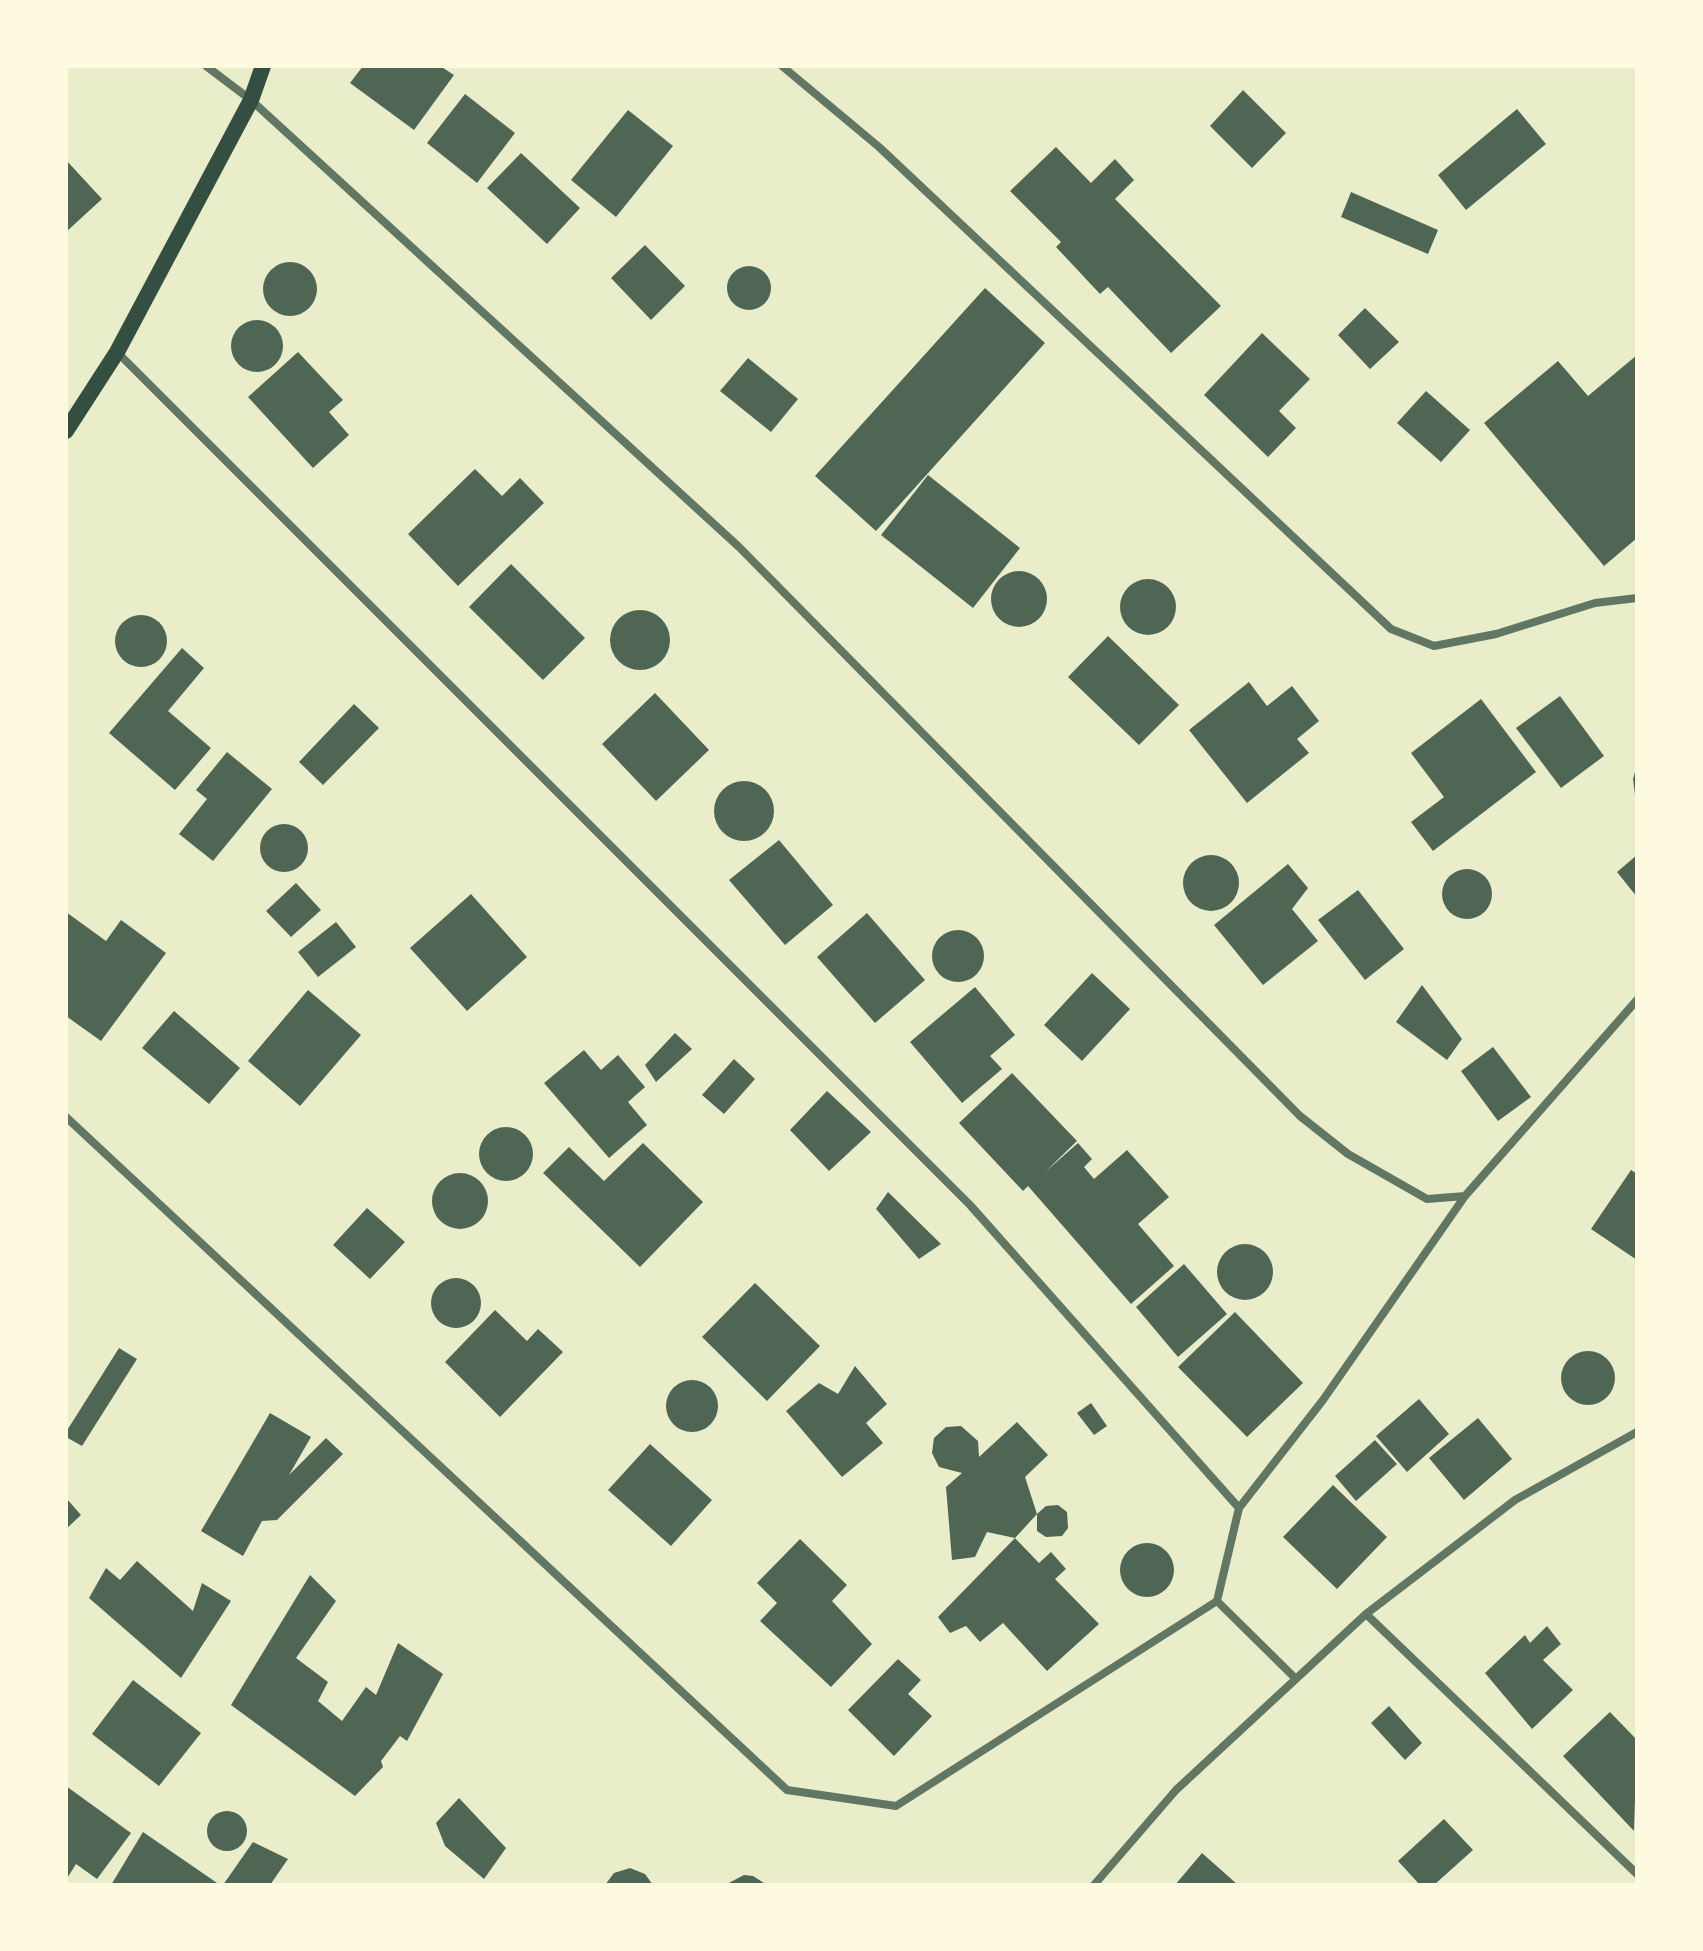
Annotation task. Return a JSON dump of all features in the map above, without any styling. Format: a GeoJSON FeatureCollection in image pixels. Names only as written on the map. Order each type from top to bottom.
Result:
{"type":"FeatureCollection","features":[{"type":"Feature","properties":{"kind":"main road"},"geometry":{"type":"LineString","coordinates":[[66,431],[76,409],[117,352],[251,100],[263,66]]}},
{"type":"Feature","properties":{"kind":"street"},"geometry":{"type":"LineString","coordinates":[[206,66],[251,100],[739,547],[1300,1116],[1348,1154],[1427,1199],[1465,1196]]}},
{"type":"Feature","properties":{"kind":"street"},"geometry":{"type":"LineString","coordinates":[[782,66],[879,147],[1391,629],[1434,646],[1496,634],[1595,603],[1637,598]]}},
{"type":"Feature","properties":{"kind":"street"},"geometry":{"type":"LineString","coordinates":[[117,352],[970,1205],[1239,1508]]}},
{"type":"Feature","properties":{"kind":"street"},"geometry":{"type":"LineString","coordinates":[[66,1117],[787,1790],[896,1806],[1217,1601],[1239,1508],[1323,1400],[1465,1196],[1637,1000]]}},
{"type":"Feature","properties":{"kind":"street"},"geometry":{"type":"LineString","coordinates":[[1097,1884],[1176,1790],[1366,1614],[1515,1500],[1637,1432]]}},
{"type":"Feature","properties":{"kind":"street"},"geometry":{"type":"LineString","coordinates":[[1217,1601],[1296,1679]]}},
{"type":"Feature","properties":{"kind":"street"},"geometry":{"type":"LineString","coordinates":[[1366,1614],[1637,1874]]}},
{"type":"Feature","properties":{"kind":"building"},"geometry":{"type":"Polygon","coordinates":[[[363,66],[440,66],[454,75],[414,130],[350,83],[363,66]]]}},
{"type":"Feature","properties":{"kind":"building"},"geometry":{"type":"Polygon","coordinates":[[[1243,90],[1286,133],[1252,168],[1210,126],[1243,90]]]}},
{"type":"Feature","properties":{"kind":"building"},"geometry":{"type":"Polygon","coordinates":[[[465,94],[515,133],[477,183],[427,143],[465,94]]]}},
{"type":"Feature","properties":{"kind":"building"},"geometry":{"type":"Polygon","coordinates":[[[1517,109],[1546,144],[1466,210],[1438,175],[1517,109]]]}},
{"type":"Feature","properties":{"kind":"building"},"geometry":{"type":"Polygon","coordinates":[[[628,110],[673,146],[616,217],[571,180],[628,110]]]}},
{"type":"Feature","properties":{"kind":"building"},"geometry":{"type":"Polygon","coordinates":[[[1056,147],[1091,183],[1115,159],[1134,180],[1115,199],[1221,306],[1171,353],[1108,287],[1100,294],[1056,247],[1061,242],[1010,191],[1056,147]]]}},
{"type":"Feature","properties":{"kind":"building"},"geometry":{"type":"Polygon","coordinates":[[[521,153],[580,208],[547,244],[487,188],[521,153]]]}},
{"type":"Feature","properties":{"kind":"building"},"geometry":{"type":"Polygon","coordinates":[[[66,160],[102,199],[66,232],[66,160]]]}},
{"type":"Feature","properties":{"kind":"building"},"geometry":{"type":"Polygon","coordinates":[[[1351,192],[1438,230],[1428,254],[1341,217],[1351,192]]]}},
{"type":"Feature","properties":{"kind":"building"},"geometry":{"type":"Polygon","coordinates":[[[645,245],[685,286],[651,320],[611,278],[645,245]]]}},
{"type":"Feature","properties":{"kind":"building"},"geometry":{"type":"Polygon","coordinates":[[[290,262],[309,270],[317,289],[309,308],[290,316],[271,308],[263,289],[271,270],[290,262]]]}},
{"type":"Feature","properties":{"kind":"building"},"geometry":{"type":"Polygon","coordinates":[[[749,266],[765,272],[771,288],[765,304],[749,310],[733,304],[727,288],[733,272],[749,266]]]}},
{"type":"Feature","properties":{"kind":"building"},"geometry":{"type":"Polygon","coordinates":[[[985,288],[1045,343],[876,531],[815,476],[985,288]]]}},
{"type":"Feature","properties":{"kind":"building"},"geometry":{"type":"Polygon","coordinates":[[[1365,308],[1399,342],[1370,369],[1338,335],[1365,308]]]}},
{"type":"Feature","properties":{"kind":"building"},"geometry":{"type":"Polygon","coordinates":[[[257,320],[275,328],[283,346],[275,364],[257,372],[239,364],[231,346],[239,328],[257,320]]]}},
{"type":"Feature","properties":{"kind":"building"},"geometry":{"type":"Polygon","coordinates":[[[1262,333],[1310,379],[1279,411],[1296,428],[1268,457],[1204,395],[1262,333]]]}},
{"type":"Feature","properties":{"kind":"building"},"geometry":{"type":"Polygon","coordinates":[[[298,352],[343,400],[329,412],[349,435],[313,468],[248,397],[298,352]]]}},
{"type":"Feature","properties":{"kind":"building"},"geometry":{"type":"Polygon","coordinates":[[[1637,355],[1637,538],[1604,566],[1484,423],[1558,361],[1588,396],[1637,355]]]}},
{"type":"Feature","properties":{"kind":"building"},"geometry":{"type":"Polygon","coordinates":[[[748,358],[798,399],[771,432],[720,391],[748,358]]]}},
{"type":"Feature","properties":{"kind":"building"},"geometry":{"type":"Polygon","coordinates":[[[1426,391],[1470,430],[1441,462],[1397,423],[1426,391]]]}},
{"type":"Feature","properties":{"kind":"building"},"geometry":{"type":"Polygon","coordinates":[[[475,469],[502,496],[520,478],[544,503],[458,586],[408,534],[475,469]]]}},
{"type":"Feature","properties":{"kind":"building"},"geometry":{"type":"Polygon","coordinates":[[[928,475],[1020,548],[973,608],[881,535],[928,475]]]}},
{"type":"Feature","properties":{"kind":"building"},"geometry":{"type":"Polygon","coordinates":[[[511,564],[585,638],[543,680],[469,607],[511,564]]]}},
{"type":"Feature","properties":{"kind":"building"},"geometry":{"type":"Polygon","coordinates":[[[1019,571],[1039,579],[1047,599],[1039,619],[1019,627],[999,619],[991,599],[999,579],[1019,571]]]}},
{"type":"Feature","properties":{"kind":"building"},"geometry":{"type":"Polygon","coordinates":[[[1148,579],[1167,588],[1176,607],[1167,626],[1148,635],[1129,626],[1120,607],[1129,588],[1148,579]]]}},
{"type":"Feature","properties":{"kind":"building"},"geometry":{"type":"Polygon","coordinates":[[[640,610],[651,612],[661,619],[668,629],[668,651],[661,661],[651,668],[640,670],[629,668],[619,661],[612,651],[610,640],[612,629],[619,619],[629,612],[640,610]]]}},
{"type":"Feature","properties":{"kind":"building"},"geometry":{"type":"Polygon","coordinates":[[[141,615],[159,623],[167,641],[159,659],[141,667],[123,659],[115,641],[123,623],[141,615]]]}},
{"type":"Feature","properties":{"kind":"building"},"geometry":{"type":"Polygon","coordinates":[[[1108,636],[1179,705],[1139,745],[1068,677],[1108,636]]]}},
{"type":"Feature","properties":{"kind":"building"},"geometry":{"type":"Polygon","coordinates":[[[182,648],[204,668],[168,711],[211,748],[175,790],[109,733],[182,648]]]}},
{"type":"Feature","properties":{"kind":"building"},"geometry":{"type":"Polygon","coordinates":[[[1249,682],[1267,706],[1292,686],[1319,721],[1297,739],[1309,753],[1247,803],[1189,730],[1249,682]]]}},
{"type":"Feature","properties":{"kind":"building"},"geometry":{"type":"Polygon","coordinates":[[[655,693],[709,750],[656,801],[602,744],[655,693]]]}},
{"type":"Feature","properties":{"kind":"building"},"geometry":{"type":"Polygon","coordinates":[[[1560,696],[1604,756],[1561,788],[1516,728],[1560,696]]]}},
{"type":"Feature","properties":{"kind":"building"},"geometry":{"type":"Polygon","coordinates":[[[1481,699],[1536,772],[1433,851],[1411,822],[1444,797],[1411,753],[1481,699]]]}},
{"type":"Feature","properties":{"kind":"building"},"geometry":{"type":"Polygon","coordinates":[[[354,704],[379,728],[323,785],[299,762],[354,704]]]}},
{"type":"Feature","properties":{"kind":"building"},"geometry":{"type":"Polygon","coordinates":[[[227,752],[272,789],[213,861],[179,834],[207,799],[196,790],[227,752]]]}},
{"type":"Feature","properties":{"kind":"building"},"geometry":{"type":"Polygon","coordinates":[[[1636,769],[1637,795],[1635,795],[1633,779],[1636,769]]]}},
{"type":"Feature","properties":{"kind":"building"},"geometry":{"type":"Polygon","coordinates":[[[744,781],[765,790],[774,811],[765,832],[744,841],[723,832],[714,811],[723,790],[744,781]]]}},
{"type":"Feature","properties":{"kind":"building"},"geometry":{"type":"Polygon","coordinates":[[[284,824],[293,825],[301,831],[307,839],[307,857],[301,865],[293,871],[284,872],[275,871],[267,865],[261,857],[260,848],[261,839],[267,831],[275,825],[284,824]]]}},
{"type":"Feature","properties":{"kind":"building"},"geometry":{"type":"Polygon","coordinates":[[[779,840],[833,905],[785,945],[729,880],[779,840]]]}},
{"type":"Feature","properties":{"kind":"building"},"geometry":{"type":"Polygon","coordinates":[[[1211,855],[1231,863],[1239,883],[1231,903],[1211,911],[1191,903],[1183,883],[1191,863],[1211,855]]]}},
{"type":"Feature","properties":{"kind":"building"},"geometry":{"type":"Polygon","coordinates":[[[1637,855],[1637,897],[1617,872],[1637,855]]]}},
{"type":"Feature","properties":{"kind":"building"},"geometry":{"type":"Polygon","coordinates":[[[1288,864],[1308,888],[1292,909],[1318,941],[1263,985],[1214,925],[1288,864]]]}},
{"type":"Feature","properties":{"kind":"building"},"geometry":{"type":"Polygon","coordinates":[[[1467,869],[1485,876],[1492,894],[1485,912],[1467,919],[1449,912],[1442,894],[1449,876],[1467,869]]]}},
{"type":"Feature","properties":{"kind":"building"},"geometry":{"type":"Polygon","coordinates":[[[296,883],[321,910],[291,937],[266,911],[296,883]]]}},
{"type":"Feature","properties":{"kind":"building"},"geometry":{"type":"Polygon","coordinates":[[[1358,890],[1404,949],[1365,980],[1318,920],[1358,890]]]}},
{"type":"Feature","properties":{"kind":"building"},"geometry":{"type":"Polygon","coordinates":[[[471,894],[527,957],[467,1011],[410,948],[471,894]]]}},
{"type":"Feature","properties":{"kind":"building"},"geometry":{"type":"Polygon","coordinates":[[[66,912],[106,941],[121,920],[166,953],[101,1041],[66,1016],[66,912]]]}},
{"type":"Feature","properties":{"kind":"building"},"geometry":{"type":"Polygon","coordinates":[[[867,913],[925,980],[875,1023],[817,957],[867,913]]]}},
{"type":"Feature","properties":{"kind":"building"},"geometry":{"type":"Polygon","coordinates":[[[336,922],[356,947],[318,977],[298,952],[336,922]]]}},
{"type":"Feature","properties":{"kind":"building"},"geometry":{"type":"Polygon","coordinates":[[[958,930],[976,938],[984,956],[976,974],[958,982],[940,974],[932,956],[940,938],[958,930]]]}},
{"type":"Feature","properties":{"kind":"building"},"geometry":{"type":"Polygon","coordinates":[[[1092,973],[1130,1009],[1082,1061],[1044,1025],[1092,973]]]}},
{"type":"Feature","properties":{"kind":"building"},"geometry":{"type":"Polygon","coordinates":[[[1422,985],[1462,1039],[1447,1060],[1396,1022],[1422,985]]]}},
{"type":"Feature","properties":{"kind":"building"},"geometry":{"type":"Polygon","coordinates":[[[975,987],[1015,1035],[990,1056],[1002,1069],[962,1103],[910,1042],[975,987]]]}},
{"type":"Feature","properties":{"kind":"building"},"geometry":{"type":"Polygon","coordinates":[[[308,990],[361,1035],[300,1106],[248,1061],[308,990]]]}},
{"type":"Feature","properties":{"kind":"building"},"geometry":{"type":"Polygon","coordinates":[[[174,1011],[240,1068],[209,1104],[142,1048],[174,1011]]]}},
{"type":"Feature","properties":{"kind":"building"},"geometry":{"type":"Polygon","coordinates":[[[675,1033],[692,1049],[656,1082],[645,1065],[675,1033]]]}},
{"type":"Feature","properties":{"kind":"building"},"geometry":{"type":"Polygon","coordinates":[[[1493,1047],[1531,1097],[1498,1121],[1461,1071],[1493,1047]]]}},
{"type":"Feature","properties":{"kind":"building"},"geometry":{"type":"Polygon","coordinates":[[[584,1050],[601,1070],[618,1055],[645,1087],[628,1102],[647,1125],[609,1158],[544,1083],[584,1050]]]}},
{"type":"Feature","properties":{"kind":"building"},"geometry":{"type":"Polygon","coordinates":[[[734,1059],[755,1079],[724,1114],[702,1095],[734,1059]]]}},
{"type":"Feature","properties":{"kind":"building"},"geometry":{"type":"Polygon","coordinates":[[[1012,1073],[1077,1141],[1045,1172],[1078,1143],[1092,1159],[1084,1167],[1094,1179],[1127,1150],[1169,1197],[1138,1224],[1174,1266],[1131,1304],[1028,1186],[1023,1191],[959,1123],[1012,1073]]]}},
{"type":"Feature","properties":{"kind":"building"},"geometry":{"type":"Polygon","coordinates":[[[827,1091],[871,1132],[829,1171],[790,1130],[827,1091]]]}},
{"type":"Feature","properties":{"kind":"building"},"geometry":{"type":"Polygon","coordinates":[[[506,1127],[525,1135],[533,1154],[525,1173],[506,1181],[487,1173],[479,1154],[487,1135],[506,1127]]]}},
{"type":"Feature","properties":{"kind":"building"},"geometry":{"type":"Polygon","coordinates":[[[643,1143],[703,1202],[640,1267],[543,1173],[569,1147],[604,1181],[643,1143]]]}},
{"type":"Feature","properties":{"kind":"building"},"geometry":{"type":"Polygon","coordinates":[[[1631,1170],[1637,1174],[1637,1260],[1591,1229],[1631,1170]]]}},
{"type":"Feature","properties":{"kind":"building"},"geometry":{"type":"Polygon","coordinates":[[[460,1173],[480,1181],[488,1201],[480,1221],[460,1229],[440,1221],[432,1201],[440,1181],[460,1173]]]}},
{"type":"Feature","properties":{"kind":"building"},"geometry":{"type":"Polygon","coordinates":[[[888,1192],[941,1244],[919,1259],[876,1209],[888,1192]]]}},
{"type":"Feature","properties":{"kind":"building"},"geometry":{"type":"Polygon","coordinates":[[[367,1208],[405,1242],[370,1279],[333,1245],[367,1208]]]}},
{"type":"Feature","properties":{"kind":"building"},"geometry":{"type":"Polygon","coordinates":[[[1245,1244],[1265,1252],[1273,1272],[1265,1292],[1245,1300],[1225,1292],[1217,1272],[1225,1252],[1245,1244]]]}},
{"type":"Feature","properties":{"kind":"building"},"geometry":{"type":"Polygon","coordinates":[[[1184,1264],[1227,1314],[1178,1357],[1136,1307],[1184,1264]]]}},
{"type":"Feature","properties":{"kind":"building"},"geometry":{"type":"Polygon","coordinates":[[[456,1278],[474,1285],[481,1303],[474,1321],[456,1328],[438,1321],[431,1303],[438,1285],[456,1278]]]}},
{"type":"Feature","properties":{"kind":"building"},"geometry":{"type":"Polygon","coordinates":[[[755,1283],[820,1346],[767,1401],[702,1337],[755,1283]]]}},
{"type":"Feature","properties":{"kind":"building"},"geometry":{"type":"Polygon","coordinates":[[[495,1310],[527,1341],[538,1329],[563,1352],[500,1417],[445,1362],[495,1310]]]}},
{"type":"Feature","properties":{"kind":"building"},"geometry":{"type":"Polygon","coordinates":[[[1235,1312],[1303,1383],[1247,1437],[1178,1367],[1235,1312]]]}},
{"type":"Feature","properties":{"kind":"building"},"geometry":{"type":"Polygon","coordinates":[[[119,1348],[137,1359],[82,1446],[66,1437],[66,1432],[119,1348]]]}},
{"type":"Feature","properties":{"kind":"building"},"geometry":{"type":"Polygon","coordinates":[[[1588,1351],[1607,1359],[1615,1378],[1607,1397],[1588,1405],[1569,1397],[1561,1378],[1569,1359],[1588,1351]]]}},
{"type":"Feature","properties":{"kind":"building"},"geometry":{"type":"Polygon","coordinates":[[[855,1366],[887,1404],[866,1423],[883,1443],[842,1477],[786,1411],[819,1383],[838,1394],[855,1366]]]}},
{"type":"Feature","properties":{"kind":"building"},"geometry":{"type":"Polygon","coordinates":[[[692,1380],[711,1387],[718,1406],[711,1425],[692,1432],[673,1425],[666,1406],[673,1387],[692,1380]]]}},
{"type":"Feature","properties":{"kind":"building"},"geometry":{"type":"Polygon","coordinates":[[[1419,1399],[1449,1434],[1407,1472],[1376,1436],[1419,1399]]]}},
{"type":"Feature","properties":{"kind":"building"},"geometry":{"type":"Polygon","coordinates":[[[1091,1403],[1107,1426],[1094,1435],[1077,1413],[1091,1403]]]}},
{"type":"Feature","properties":{"kind":"building"},"geometry":{"type":"Polygon","coordinates":[[[270,1413],[311,1437],[289,1475],[326,1438],[343,1454],[277,1520],[262,1521],[243,1556],[201,1531],[270,1413]]]}},
{"type":"Feature","properties":{"kind":"building"},"geometry":{"type":"Polygon","coordinates":[[[1478,1418],[1512,1459],[1464,1500],[1429,1458],[1478,1418]]]}},
{"type":"Feature","properties":{"kind":"building"},"geometry":{"type":"Polygon","coordinates":[[[1017,1422],[1048,1455],[1025,1477],[1037,1514],[1015,1538],[987,1532],[975,1557],[952,1560],[946,1487],[962,1473],[939,1467],[932,1453],[934,1438],[946,1427],[961,1426],[978,1441],[979,1457],[1017,1422]]]}},
{"type":"Feature","properties":{"kind":"building"},"geometry":{"type":"Polygon","coordinates":[[[1375,1440],[1397,1464],[1356,1501],[1335,1476],[1375,1440]]]}},
{"type":"Feature","properties":{"kind":"building"},"geometry":{"type":"Polygon","coordinates":[[[650,1444],[712,1500],[671,1546],[608,1490],[650,1444]]]}},
{"type":"Feature","properties":{"kind":"building"},"geometry":{"type":"Polygon","coordinates":[[[1333,1485],[1387,1537],[1337,1589],[1283,1537],[1333,1485]]]}},
{"type":"Feature","properties":{"kind":"building"},"geometry":{"type":"Polygon","coordinates":[[[66,1498],[81,1515],[66,1529],[66,1498]]]}},
{"type":"Feature","properties":{"kind":"building"},"geometry":{"type":"Polygon","coordinates":[[[1058,1505],[1067,1512],[1068,1528],[1062,1536],[1046,1537],[1037,1531],[1037,1514],[1046,1506],[1058,1505]]]}},
{"type":"Feature","properties":{"kind":"building"},"geometry":{"type":"Polygon","coordinates":[[[1015,1538],[1039,1563],[1051,1552],[1066,1569],[1055,1579],[1099,1624],[1047,1671],[1003,1623],[980,1642],[966,1626],[950,1633],[938,1617],[1015,1538]]]}},
{"type":"Feature","properties":{"kind":"building"},"geometry":{"type":"Polygon","coordinates":[[[800,1539],[847,1585],[832,1601],[872,1644],[831,1687],[760,1621],[777,1603],[757,1583],[800,1539]]]}},
{"type":"Feature","properties":{"kind":"building"},"geometry":{"type":"Polygon","coordinates":[[[1147,1543],[1166,1551],[1174,1570],[1166,1589],[1147,1597],[1128,1589],[1120,1570],[1128,1551],[1147,1543]]]}},
{"type":"Feature","properties":{"kind":"building"},"geometry":{"type":"Polygon","coordinates":[[[137,1561],[193,1611],[202,1583],[231,1601],[181,1678],[89,1598],[106,1568],[120,1580],[137,1561]]]}},
{"type":"Feature","properties":{"kind":"building"},"geometry":{"type":"Polygon","coordinates":[[[310,1575],[336,1601],[296,1658],[328,1682],[318,1701],[342,1721],[366,1687],[376,1695],[398,1643],[443,1674],[407,1741],[400,1736],[381,1761],[383,1767],[355,1796],[231,1705],[310,1575]]]}},
{"type":"Feature","properties":{"kind":"building"},"geometry":{"type":"Polygon","coordinates":[[[1547,1626],[1561,1644],[1543,1660],[1573,1690],[1532,1729],[1485,1673],[1525,1635],[1530,1643],[1547,1626]]]}},
{"type":"Feature","properties":{"kind":"building"},"geometry":{"type":"Polygon","coordinates":[[[898,1659],[921,1680],[908,1694],[932,1716],[894,1756],[848,1710],[898,1659]]]}},
{"type":"Feature","properties":{"kind":"building"},"geometry":{"type":"Polygon","coordinates":[[[133,1680],[201,1733],[159,1786],[92,1734],[133,1680]]]}},
{"type":"Feature","properties":{"kind":"building"},"geometry":{"type":"Polygon","coordinates":[[[1389,1706],[1422,1743],[1405,1760],[1371,1723],[1389,1706]]]}},
{"type":"Feature","properties":{"kind":"building"},"geometry":{"type":"Polygon","coordinates":[[[1610,1712],[1637,1740],[1634,1831],[1563,1756],[1610,1712]]]}},
{"type":"Feature","properties":{"kind":"building"},"geometry":{"type":"Polygon","coordinates":[[[66,1786],[131,1833],[97,1879],[76,1864],[66,1880],[66,1786]]]}},
{"type":"Feature","properties":{"kind":"building"},"geometry":{"type":"Polygon","coordinates":[[[459,1798],[506,1848],[484,1879],[445,1846],[436,1823],[459,1798]]]}},
{"type":"Feature","properties":{"kind":"building"},"geometry":{"type":"Polygon","coordinates":[[[227,1811],[241,1817],[247,1831],[241,1845],[227,1851],[213,1845],[207,1831],[213,1817],[227,1811]]]}},
{"type":"Feature","properties":{"kind":"building"},"geometry":{"type":"Polygon","coordinates":[[[1444,1819],[1473,1850],[1434,1885],[1420,1885],[1398,1861],[1444,1819]]]}},
{"type":"Feature","properties":{"kind":"building"},"geometry":{"type":"Polygon","coordinates":[[[143,1832],[220,1885],[111,1885],[143,1832]]]}},
{"type":"Feature","properties":{"kind":"building"},"geometry":{"type":"Polygon","coordinates":[[[253,1842],[288,1859],[270,1885],[223,1885],[253,1842]]]}},
{"type":"Feature","properties":{"kind":"building"},"geometry":{"type":"Polygon","coordinates":[[[1202,1853],[1238,1885],[1175,1885],[1202,1853]]]}},
{"type":"Feature","properties":{"kind":"building"},"geometry":{"type":"Polygon","coordinates":[[[630,1868],[645,1874],[653,1885],[605,1885],[614,1873],[630,1868]]]}},
{"type":"Feature","properties":{"kind":"building"},"geometry":{"type":"Polygon","coordinates":[[[744,1875],[753,1876],[767,1885],[725,1885],[744,1875]]]}}]}
